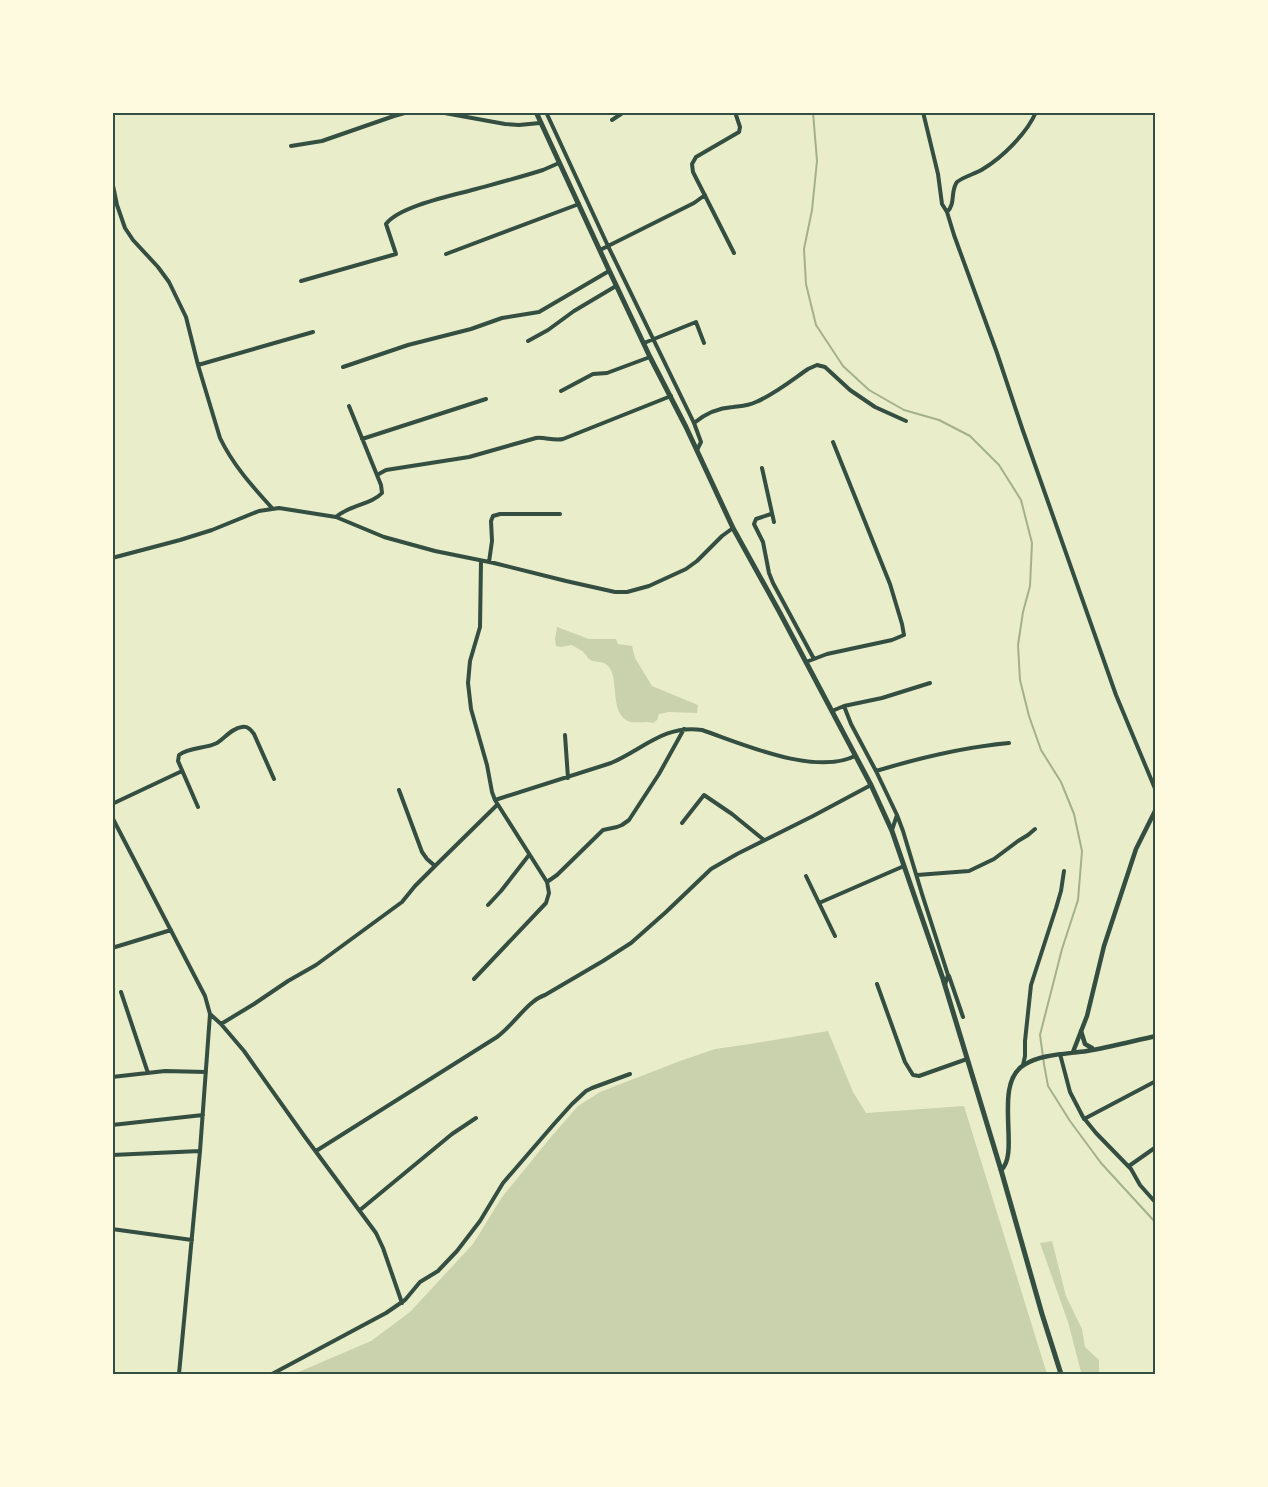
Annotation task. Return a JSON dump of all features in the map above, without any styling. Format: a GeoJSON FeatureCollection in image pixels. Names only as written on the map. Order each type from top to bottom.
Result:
{"type":"FeatureCollection","features":[{"type":"Feature","properties":{"kind":"main road"},"geometry":{"type":"LineString","coordinates":[[536,112],[616,286],[733,528],[871,785],[892,831],[945,985],[1061,1374]]}},
{"type":"Feature","properties":{"kind":"street"},"geometry":{"type":"LineString","coordinates":[[291,146],[322,141],[408,112]]}},
{"type":"Feature","properties":{"kind":"street"},"geometry":{"type":"LineString","coordinates":[[439,112],[505,124],[540,123]]}},
{"type":"Feature","properties":{"kind":"street"},"geometry":{"type":"LineString","coordinates":[[546,112],[694,423],[701,440],[701,445],[697,450]]}},
{"type":"Feature","properties":{"kind":"street"},"geometry":{"type":"LineString","coordinates":[[612,120],[624,112]]}},
{"type":"Feature","properties":{"kind":"street"},"geometry":{"type":"LineString","coordinates":[[734,253],[693,171],[693,161],[715,145],[739,132],[740,127],[735,112]]}},
{"type":"Feature","properties":{"kind":"street"},"geometry":{"type":"LineString","coordinates":[[923,112],[938,174],[942,204],[947,212],[997,353],[1116,695],[1155,791]]}},
{"type":"Feature","properties":{"kind":"street"},"geometry":{"type":"LineString","coordinates":[[947,212],[953,202],[954,185],[998,158],[1029,126],[1036,112]]}},
{"type":"Feature","properties":{"kind":"street"},"geometry":{"type":"LineString","coordinates":[[301,281],[396,254],[386,226],[388,221],[401,212],[434,200],[543,170],[559,163]]}},
{"type":"Feature","properties":{"kind":"street"},"geometry":{"type":"LineString","coordinates":[[112,181],[125,228],[170,282],[186,317],[220,438],[233,462],[272,509]]}},
{"type":"Feature","properties":{"kind":"street"},"geometry":{"type":"LineString","coordinates":[[600,250],[705,195]]}},
{"type":"Feature","properties":{"kind":"street"},"geometry":{"type":"LineString","coordinates":[[446,254],[579,204]]}},
{"type":"Feature","properties":{"kind":"street"},"geometry":{"type":"LineString","coordinates":[[343,367],[408,345],[471,329],[502,318],[539,312],[609,271]]}},
{"type":"Feature","properties":{"kind":"street"},"geometry":{"type":"LineString","coordinates":[[528,341],[548,330],[574,310],[616,286]]}},
{"type":"Feature","properties":{"kind":"street"},"geometry":{"type":"LineString","coordinates":[[644,343],[696,322],[704,343]]}},
{"type":"Feature","properties":{"kind":"street"},"geometry":{"type":"LineString","coordinates":[[198,365],[313,332]]}},
{"type":"Feature","properties":{"kind":"street"},"geometry":{"type":"LineString","coordinates":[[561,391],[593,374],[607,373],[650,357]]}},
{"type":"Feature","properties":{"kind":"street"},"geometry":{"type":"LineString","coordinates":[[694,423],[703,415],[715,410],[746,406],[765,398],[808,369],[818,365],[825,367],[850,390],[875,407],[906,421]]}},
{"type":"Feature","properties":{"kind":"street"},"geometry":{"type":"LineString","coordinates":[[377,475],[386,470],[469,457],[536,438],[563,439],[671,396]]}},
{"type":"Feature","properties":{"kind":"street"},"geometry":{"type":"LineString","coordinates":[[362,439],[486,399]]}},
{"type":"Feature","properties":{"kind":"street"},"geometry":{"type":"LineString","coordinates":[[336,517],[342,512],[377,498],[383,490],[349,406]]}},
{"type":"Feature","properties":{"kind":"street"},"geometry":{"type":"LineString","coordinates":[[805,663],[827,654],[892,640],[904,635],[890,584],[833,442]]}},
{"type":"Feature","properties":{"kind":"street"},"geometry":{"type":"LineString","coordinates":[[762,468],[774,522]]}},
{"type":"Feature","properties":{"kind":"street"},"geometry":{"type":"LineString","coordinates":[[112,558],[212,530],[248,514],[272,509],[296,510],[336,517],[396,541],[615,592],[633,591],[686,569],[733,528]]}},
{"type":"Feature","properties":{"kind":"street"},"geometry":{"type":"LineString","coordinates":[[489,562],[493,516],[560,514]]}},
{"type":"Feature","properties":{"kind":"street"},"geometry":{"type":"LineString","coordinates":[[771,514],[756,519],[754,524],[763,542],[773,583],[813,659]]}},
{"type":"Feature","properties":{"kind":"street"},"geometry":{"type":"LineString","coordinates":[[474,979],[546,903],[549,893],[547,882],[496,802],[471,709],[468,683],[470,661],[480,627],[481,561]]}},
{"type":"Feature","properties":{"kind":"street"},"geometry":{"type":"LineString","coordinates":[[832,711],[930,683]]}},
{"type":"Feature","properties":{"kind":"street"},"geometry":{"type":"LineString","coordinates":[[844,706],[897,815],[963,1017]]}},
{"type":"Feature","properties":{"kind":"street"},"geometry":{"type":"LineString","coordinates":[[198,807],[178,761],[179,755],[215,744],[237,729],[246,727],[251,729],[274,779]]}},
{"type":"Feature","properties":{"kind":"street"},"geometry":{"type":"LineString","coordinates":[[221,1024],[316,965],[402,902],[496,802],[617,760],[662,734],[684,729],[702,730],[776,755],[803,761],[841,761],[855,756]]}},
{"type":"Feature","properties":{"kind":"street"},"geometry":{"type":"LineString","coordinates":[[547,882],[603,830],[617,827],[629,820],[659,774],[684,729]]}},
{"type":"Feature","properties":{"kind":"street"},"geometry":{"type":"LineString","coordinates":[[565,735],[568,778]]}},
{"type":"Feature","properties":{"kind":"street"},"geometry":{"type":"LineString","coordinates":[[876,771],[960,750],[1009,743]]}},
{"type":"Feature","properties":{"kind":"street"},"geometry":{"type":"LineString","coordinates":[[112,804],[182,771]]}},
{"type":"Feature","properties":{"kind":"street"},"geometry":{"type":"LineString","coordinates":[[315,1151],[509,1028],[537,997],[603,961],[641,935],[711,869],[871,785]]}},
{"type":"Feature","properties":{"kind":"street"},"geometry":{"type":"LineString","coordinates":[[399,790],[422,852],[435,866]]}},
{"type":"Feature","properties":{"kind":"street"},"geometry":{"type":"LineString","coordinates":[[682,823],[704,795],[764,840]]}},
{"type":"Feature","properties":{"kind":"street"},"geometry":{"type":"LineString","coordinates":[[1073,1052],[1093,995],[1104,946],[1136,849],[1155,809]]}},
{"type":"Feature","properties":{"kind":"street"},"geometry":{"type":"LineString","coordinates":[[892,831],[897,815]]}},
{"type":"Feature","properties":{"kind":"street"},"geometry":{"type":"LineString","coordinates":[[112,817],[206,996],[210,1014],[179,1374]]}},
{"type":"Feature","properties":{"kind":"street"},"geometry":{"type":"LineString","coordinates":[[917,875],[969,871],[1001,855],[1035,829]]}},
{"type":"Feature","properties":{"kind":"street"},"geometry":{"type":"LineString","coordinates":[[488,905],[529,855]]}},
{"type":"Feature","properties":{"kind":"street"},"geometry":{"type":"LineString","coordinates":[[819,903],[904,866]]}},
{"type":"Feature","properties":{"kind":"street"},"geometry":{"type":"LineString","coordinates":[[1023,1065],[1031,985],[1058,900],[1064,871]]}},
{"type":"Feature","properties":{"kind":"street"},"geometry":{"type":"LineString","coordinates":[[806,876],[835,936]]}},
{"type":"Feature","properties":{"kind":"street"},"geometry":{"type":"LineString","coordinates":[[112,948],[171,930]]}},
{"type":"Feature","properties":{"kind":"street"},"geometry":{"type":"LineString","coordinates":[[945,985],[948,975]]}},
{"type":"Feature","properties":{"kind":"street"},"geometry":{"type":"LineString","coordinates":[[878,984],[905,1062],[913,1075],[919,1076],[967,1059]]}},
{"type":"Feature","properties":{"kind":"street"},"geometry":{"type":"LineString","coordinates":[[121,992],[148,1073]]}},
{"type":"Feature","properties":{"kind":"street"},"geometry":{"type":"LineString","coordinates":[[210,1014],[244,1051],[380,1239],[402,1303]]}},
{"type":"Feature","properties":{"kind":"street"},"geometry":{"type":"LineString","coordinates":[[1081,1031],[1085,1044],[1095,1049]]}},
{"type":"Feature","properties":{"kind":"street"},"geometry":{"type":"LineString","coordinates":[[1001,1170],[1006,1165],[1008,1150],[1010,1086],[1018,1069],[1037,1059],[1155,1036]]}},
{"type":"Feature","properties":{"kind":"street"},"geometry":{"type":"LineString","coordinates":[[1058,1054],[1070,1092],[1084,1119],[1128,1166],[1155,1203]]}},
{"type":"Feature","properties":{"kind":"street"},"geometry":{"type":"LineString","coordinates":[[112,1077],[177,1070],[206,1072]]}},
{"type":"Feature","properties":{"kind":"street"},"geometry":{"type":"LineString","coordinates":[[272,1374],[402,1303],[420,1282],[438,1271],[457,1251],[480,1221],[503,1184],[561,1116],[589,1090],[630,1074]]}},
{"type":"Feature","properties":{"kind":"street"},"geometry":{"type":"LineString","coordinates":[[1084,1119],[1155,1081]]}},
{"type":"Feature","properties":{"kind":"street"},"geometry":{"type":"LineString","coordinates":[[112,1125],[203,1115]]}},
{"type":"Feature","properties":{"kind":"street"},"geometry":{"type":"LineString","coordinates":[[360,1210],[452,1134],[476,1118]]}},
{"type":"Feature","properties":{"kind":"street"},"geometry":{"type":"LineString","coordinates":[[1128,1166],[1155,1147]]}},
{"type":"Feature","properties":{"kind":"street"},"geometry":{"type":"LineString","coordinates":[[112,1155],[200,1151]]}},
{"type":"Feature","properties":{"kind":"street"},"geometry":{"type":"LineString","coordinates":[[112,1228],[192,1240]]}},
{"type":"Feature","properties":{"kind":"green space"},"geometry":{"type":"Polygon","coordinates":[[[557,627],[589,639],[616,639],[618,644],[632,646],[635,658],[652,686],[698,705],[697,713],[659,714],[653,723],[626,720],[618,709],[614,679],[609,667],[604,663],[591,660],[581,650],[571,645],[556,646],[557,627]]]}},
{"type":"Feature","properties":{"kind":"green space"},"geometry":{"type":"Polygon","coordinates":[[[828,1031],[853,1092],[866,1113],[964,1106],[1047,1374],[294,1374],[371,1341],[410,1312],[473,1244],[502,1197],[578,1106],[600,1092],[715,1049],[828,1031]]]}},
{"type":"Feature","properties":{"kind":"green space"},"geometry":{"type":"Polygon","coordinates":[[[1052,1241],[1066,1296],[1082,1329],[1085,1347],[1099,1360],[1099,1374],[1082,1374],[1068,1322],[1040,1243],[1052,1241]]]}},
{"type":"Feature","properties":{"kind":"waterway"},"geometry":{"type":"LineString","coordinates":[[813,112],[817,161],[812,210],[804,249],[806,284],[816,325],[843,366],[869,390],[904,410],[939,420],[970,436],[999,465],[1021,500],[1032,543],[1030,586],[1018,645],[1020,680],[1041,750],[1061,782],[1074,814],[1082,851],[1078,900],[1062,949],[1040,1035],[1048,1086],[1101,1163],[1156,1223]]}}]}
